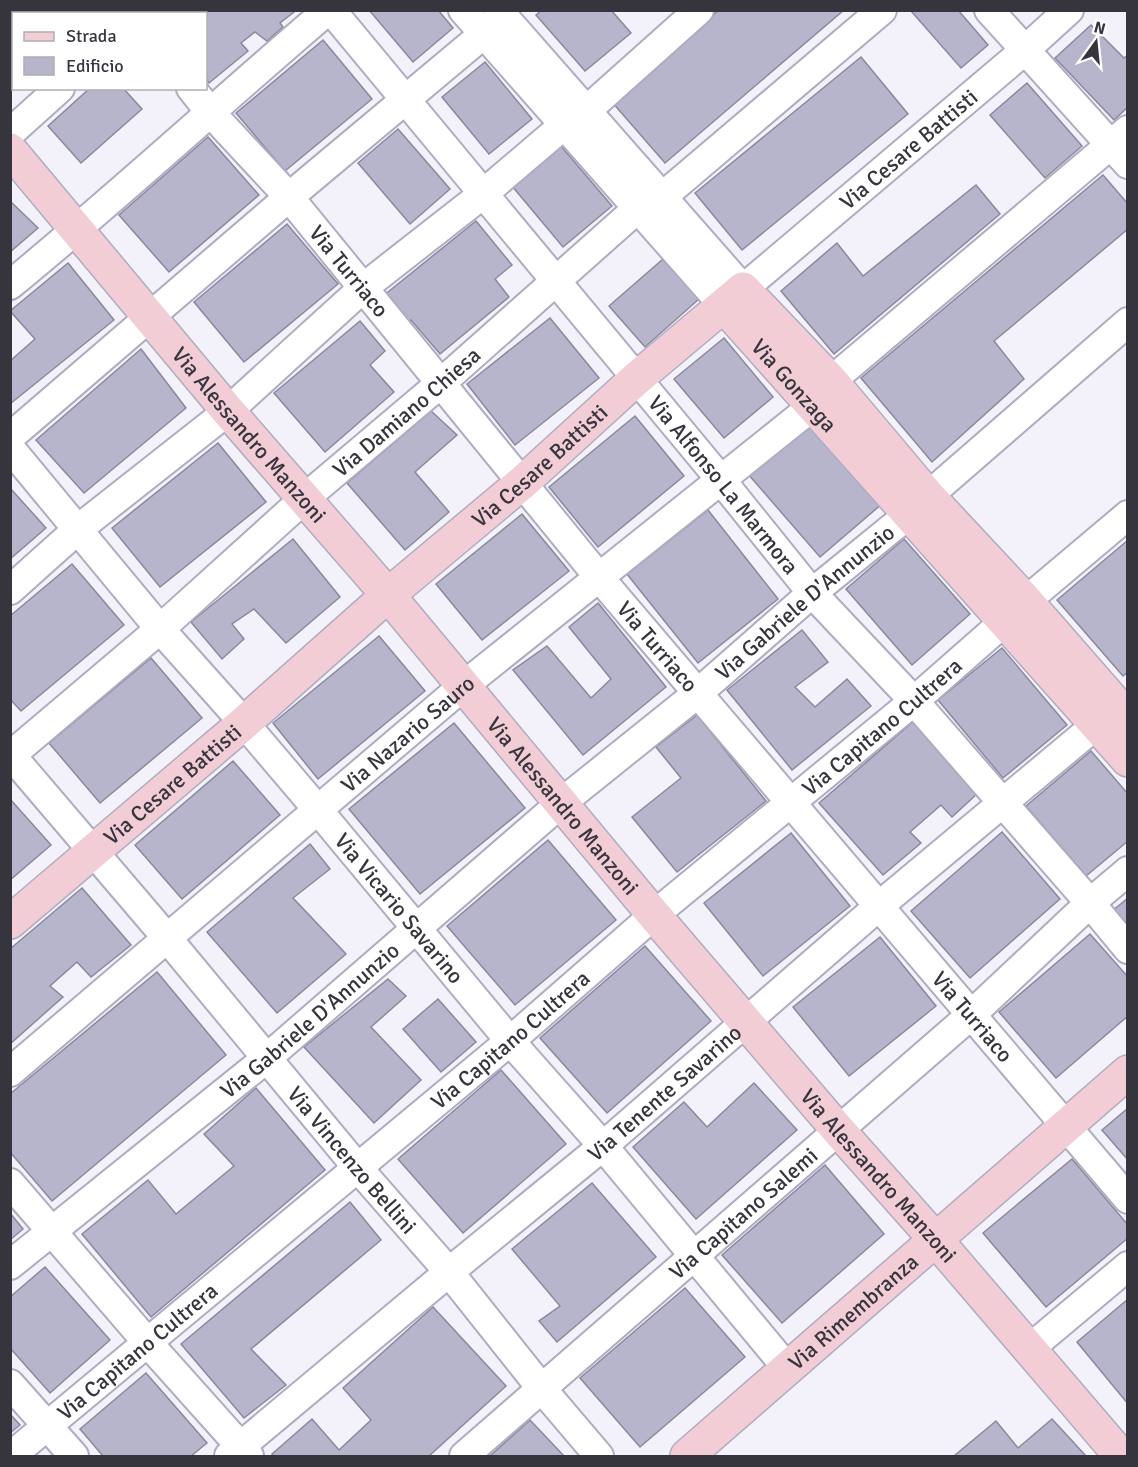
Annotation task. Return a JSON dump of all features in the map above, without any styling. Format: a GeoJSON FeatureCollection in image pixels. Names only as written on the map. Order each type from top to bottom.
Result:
{"type":"FeatureCollection","features":[{"type":"Feature","properties":{"kind":"street","name":"Via Alfonso La Marmora"},"geometry":{"type":"LineString","coordinates":[[329,10],[722,480],[812,593],[914,701],[1128,949]]}},
{"type":"Feature","properties":{"kind":"street"},"geometry":{"type":"LineString","coordinates":[[10,285],[77,230],[329,10]]}},
{"type":"Feature","properties":{"kind":"street","name":"Via Gonzaga"},"geometry":{"type":"LineString","coordinates":[[463,10],[495,20],[575,118],[918,505],[1016,611],[1118,714],[1128,760]]}},
{"type":"Feature","properties":{"kind":"street"},"geometry":{"type":"LineString","coordinates":[[10,590],[77,530],[228,411],[363,288],[575,118],[699,10]]}},
{"type":"Feature","properties":{"kind":"street","name":"Via Damiano Chiesa"},"geometry":{"type":"LineString","coordinates":[[11,755],[160,629],[305,498],[556,282],[882,10]]}},
{"type":"Feature","properties":{"kind":"street"},"geometry":{"type":"LineString","coordinates":[[988,10],[1024,51],[1122,147]]}},
{"type":"Feature","properties":{"kind":"street","name":"Via Cesare Battisti"},"geometry":{"type":"LineString","coordinates":[[10,922],[244,723],[388,595],[523,482],[636,379],[1024,51],[1069,10]]}},
{"type":"Feature","properties":{"kind":"street"},"geometry":{"type":"LineString","coordinates":[[10,437],[405,100],[495,20]]}},
{"type":"Feature","properties":{"kind":"street"},"geometry":{"type":"LineString","coordinates":[[10,133],[58,90]]}},
{"type":"Feature","properties":{"kind":"street","name":"Via Turriaco"},"geometry":{"type":"LineString","coordinates":[[193,90],[289,197],[598,576],[1128,1199]]}},
{"type":"Feature","properties":{"kind":"street","name":"Via Nazario Sauro"},"geometry":{"type":"LineString","coordinates":[[10,1072],[462,687],[598,576],[722,480],[822,394],[1122,147]]}},
{"type":"Feature","properties":{"kind":"street","name":"Via Alessandro Manzoni"},"geometry":{"type":"LineString","coordinates":[[10,150],[228,411],[388,595],[462,687],[745,1022],[1121,1456]]}},
{"type":"Feature","properties":{"kind":"street","name":"Via Gabriele D'Annunzio"},"geometry":{"type":"LineString","coordinates":[[10,1266],[267,1058],[561,803],[698,693],[1128,322]]}},
{"type":"Feature","properties":{"kind":"street","name":"Via Vicario Savarino"},"geometry":{"type":"LineString","coordinates":[[10,448],[160,629],[318,810],[510,1041],[603,1146],[788,1369]]}},
{"type":"Feature","properties":{"kind":"street","name":"Via Capitano Cultrera"},"geometry":{"type":"LineString","coordinates":[[11,1456],[510,1041],[654,915],[914,701],[1128,515]]}},
{"type":"Feature","properties":{"kind":"street","name":"Via Tenente Savarino"},"geometry":{"type":"LineString","coordinates":[[240,1453],[449,1272],[603,1146],[879,906],[1003,802],[1118,714]]}},
{"type":"Feature","properties":{"kind":"street","name":"Via Vincenzo Bellini"},"geometry":{"type":"LineString","coordinates":[[11,755],[357,1167],[449,1272],[542,1389],[599,1456]]}},
{"type":"Feature","properties":{"kind":"street","name":"Via Capitano Salemi"},"geometry":{"type":"LineString","coordinates":[[464,1456],[971,1015],[1090,903],[1128,871]]}},
{"type":"Feature","properties":{"kind":"street","name":"Via Rimembranza"},"geometry":{"type":"LineString","coordinates":[[687,1456],[1128,1072]]}},
{"type":"Feature","properties":{"kind":"street"},"geometry":{"type":"LineString","coordinates":[[10,1183],[240,1453]]}},
{"type":"Feature","properties":{"kind":"street"},"geometry":{"type":"LineString","coordinates":[[1029,1349],[1128,1266]]}},
{"type":"Feature","properties":{"kind":"street"},"geometry":{"type":"LineString","coordinates":[[10,1384],[74,1456]]}},
{"type":"Feature","properties":{"kind":"street"},"geometry":{"type":"LineString","coordinates":[[1121,1456],[1128,1451]]}},
{"type":"Feature","properties":{"kind":"building"},"geometry":{"type":"Polygon","coordinates":[[[10,10],[24,10],[26,12],[12,12],[12,80],[10,78],[10,10]]]}},
{"type":"Feature","properties":{"kind":"building"},"geometry":{"type":"Polygon","coordinates":[[[175,10],[293,10],[294,12],[280,23],[283,27],[267,41],[255,32],[241,43],[248,51],[209,83],[207,80],[207,12],[174,12],[175,10]]]}},
{"type":"Feature","properties":{"kind":"building"},"geometry":{"type":"Polygon","coordinates":[[[369,10],[438,10],[453,28],[413,62],[369,10]]]}},
{"type":"Feature","properties":{"kind":"building"},"geometry":{"type":"Polygon","coordinates":[[[542,10],[611,10],[631,33],[585,71],[536,15],[542,10]]]}},
{"type":"Feature","properties":{"kind":"building"},"geometry":{"type":"Polygon","coordinates":[[[719,10],[844,10],[665,163],[612,102],[719,10]]]}},
{"type":"Feature","properties":{"kind":"building"},"geometry":{"type":"Polygon","coordinates":[[[958,10],[988,45],[961,68],[911,11],[958,10]]]}},
{"type":"Feature","properties":{"kind":"building"},"geometry":{"type":"Polygon","coordinates":[[[1091,25],[1124,58],[1128,55],[1128,107],[1114,120],[1055,58],[1091,25]]]}},
{"type":"Feature","properties":{"kind":"building"},"geometry":{"type":"Polygon","coordinates":[[[323,40],[372,99],[285,171],[236,113],[323,40]]]}},
{"type":"Feature","properties":{"kind":"building"},"geometry":{"type":"Polygon","coordinates":[[[861,57],[908,114],[742,250],[695,193],[861,57]]]}},
{"type":"Feature","properties":{"kind":"building"},"geometry":{"type":"Polygon","coordinates":[[[485,62],[532,119],[489,154],[442,97],[485,62]]]}},
{"type":"Feature","properties":{"kind":"building"},"geometry":{"type":"Polygon","coordinates":[[[1027,83],[1082,146],[1045,178],[990,115],[1027,83]]]}},
{"type":"Feature","properties":{"kind":"building"},"geometry":{"type":"Polygon","coordinates":[[[88,90],[125,90],[142,109],[81,163],[48,126],[88,90]]]}},
{"type":"Feature","properties":{"kind":"building"},"geometry":{"type":"Polygon","coordinates":[[[398,129],[450,189],[410,224],[358,163],[398,129]]]}},
{"type":"Feature","properties":{"kind":"building"},"geometry":{"type":"Polygon","coordinates":[[[208,137],[259,195],[169,272],[119,215],[208,137]]]}},
{"type":"Feature","properties":{"kind":"building"},"geometry":{"type":"Polygon","coordinates":[[[560,145],[612,206],[563,247],[512,186],[560,145]]]}},
{"type":"Feature","properties":{"kind":"building"},"geometry":{"type":"Polygon","coordinates":[[[1103,175],[1128,204],[1128,229],[994,341],[1024,379],[932,462],[861,378],[1103,175]]]}},
{"type":"Feature","properties":{"kind":"building"},"geometry":{"type":"Polygon","coordinates":[[[976,185],[1000,214],[834,354],[781,291],[837,243],[863,276],[976,185]]]}},
{"type":"Feature","properties":{"kind":"building"},"geometry":{"type":"Polygon","coordinates":[[[10,201],[38,228],[10,252],[10,201]]]}},
{"type":"Feature","properties":{"kind":"building"},"geometry":{"type":"Polygon","coordinates":[[[476,221],[512,265],[495,279],[509,297],[440,354],[411,320],[406,323],[383,296],[476,221]]]}},
{"type":"Feature","properties":{"kind":"building"},"geometry":{"type":"Polygon","coordinates":[[[287,224],[338,284],[244,362],[194,302],[287,224]]]}},
{"type":"Feature","properties":{"kind":"building"},"geometry":{"type":"Polygon","coordinates":[[[663,259],[699,299],[645,347],[609,306],[663,259]]]}},
{"type":"Feature","properties":{"kind":"building"},"geometry":{"type":"Polygon","coordinates":[[[68,263],[114,320],[10,404],[10,361],[35,339],[10,311],[68,263]]]}},
{"type":"Feature","properties":{"kind":"building"},"geometry":{"type":"Polygon","coordinates":[[[550,318],[599,378],[515,445],[467,384],[550,318]]]}},
{"type":"Feature","properties":{"kind":"building"},"geometry":{"type":"Polygon","coordinates":[[[360,321],[385,351],[370,365],[394,392],[325,452],[274,393],[360,321]]]}},
{"type":"Feature","properties":{"kind":"building"},"geometry":{"type":"Polygon","coordinates":[[[724,338],[773,397],[724,438],[674,379],[724,338]]]}},
{"type":"Feature","properties":{"kind":"building"},"geometry":{"type":"Polygon","coordinates":[[[141,349],[186,408],[84,493],[36,440],[141,349]]]}},
{"type":"Feature","properties":{"kind":"building"},"geometry":{"type":"Polygon","coordinates":[[[431,411],[457,435],[415,472],[449,512],[405,550],[347,483],[431,411]]]}},
{"type":"Feature","properties":{"kind":"building"},"geometry":{"type":"Polygon","coordinates":[[[635,416],[684,476],[598,547],[549,487],[635,416]]]}},
{"type":"Feature","properties":{"kind":"building"},"geometry":{"type":"Polygon","coordinates":[[[811,420],[883,503],[820,557],[748,474],[811,420]]]}},
{"type":"Feature","properties":{"kind":"building"},"geometry":{"type":"Polygon","coordinates":[[[218,443],[266,502],[160,587],[112,528],[218,443]]]}},
{"type":"Feature","properties":{"kind":"building"},"geometry":{"type":"Polygon","coordinates":[[[10,488],[46,528],[10,559],[10,488]]]}},
{"type":"Feature","properties":{"kind":"building"},"geometry":{"type":"Polygon","coordinates":[[[708,510],[778,599],[698,663],[627,574],[708,510]]]}},
{"type":"Feature","properties":{"kind":"building"},"geometry":{"type":"Polygon","coordinates":[[[522,514],[569,571],[482,640],[436,584],[522,514]]]}},
{"type":"Feature","properties":{"kind":"building"},"geometry":{"type":"Polygon","coordinates":[[[293,539],[340,597],[286,643],[254,609],[232,624],[244,639],[222,659],[191,622],[293,539]]]}},
{"type":"Feature","properties":{"kind":"building"},"geometry":{"type":"Polygon","coordinates":[[[904,539],[970,614],[912,665],[846,589],[904,539]]]}},
{"type":"Feature","properties":{"kind":"building"},"geometry":{"type":"Polygon","coordinates":[[[1128,540],[1128,672],[1123,676],[1057,600],[1128,540]]]}},
{"type":"Feature","properties":{"kind":"building"},"geometry":{"type":"Polygon","coordinates":[[[72,564],[124,625],[21,711],[10,699],[10,616],[72,564]]]}},
{"type":"Feature","properties":{"kind":"building"},"geometry":{"type":"Polygon","coordinates":[[[598,603],[666,687],[583,755],[513,670],[547,646],[591,698],[611,679],[569,627],[598,603]]]}},
{"type":"Feature","properties":{"kind":"building"},"geometry":{"type":"Polygon","coordinates":[[[802,630],[828,662],[795,687],[815,707],[847,679],[871,706],[792,770],[727,690],[802,630]]]}},
{"type":"Feature","properties":{"kind":"building"},"geometry":{"type":"Polygon","coordinates":[[[379,636],[425,691],[318,779],[273,723],[379,636]]]}},
{"type":"Feature","properties":{"kind":"building"},"geometry":{"type":"Polygon","coordinates":[[[1002,648],[1067,725],[1003,778],[938,700],[1002,648]]]}},
{"type":"Feature","properties":{"kind":"building"},"geometry":{"type":"Polygon","coordinates":[[[151,658],[202,718],[100,803],[49,743],[151,658]]]}},
{"type":"Feature","properties":{"kind":"building"},"geometry":{"type":"Polygon","coordinates":[[[697,715],[766,801],[677,872],[632,817],[681,778],[656,747],[697,715]]]}},
{"type":"Feature","properties":{"kind":"building"},"geometry":{"type":"Polygon","coordinates":[[[915,720],[978,793],[952,817],[941,805],[910,832],[921,843],[883,875],[819,803],[915,720]]]}},
{"type":"Feature","properties":{"kind":"building"},"geometry":{"type":"Polygon","coordinates":[[[454,723],[525,808],[420,894],[349,809],[454,723]]]}},
{"type":"Feature","properties":{"kind":"building"},"geometry":{"type":"Polygon","coordinates":[[[1091,751],[1128,794],[1128,841],[1086,876],[1026,806],[1091,751]]]}},
{"type":"Feature","properties":{"kind":"building"},"geometry":{"type":"Polygon","coordinates":[[[233,761],[280,815],[182,899],[135,845],[233,761]]]}},
{"type":"Feature","properties":{"kind":"building"},"geometry":{"type":"Polygon","coordinates":[[[10,799],[51,845],[10,880],[10,799]]]}},
{"type":"Feature","properties":{"kind":"building"},"geometry":{"type":"Polygon","coordinates":[[[1002,832],[1060,899],[970,978],[911,911],[1002,832]]]}},
{"type":"Feature","properties":{"kind":"building"},"geometry":{"type":"Polygon","coordinates":[[[791,833],[850,906],[763,976],[704,903],[791,833]]]}},
{"type":"Feature","properties":{"kind":"building"},"geometry":{"type":"Polygon","coordinates":[[[548,840],[616,920],[515,1005],[447,926],[548,840]]]}},
{"type":"Feature","properties":{"kind":"building"},"geometry":{"type":"Polygon","coordinates":[[[310,844],[330,869],[293,898],[346,954],[277,1013],[207,932],[310,844]]]}},
{"type":"Feature","properties":{"kind":"building"},"geometry":{"type":"Polygon","coordinates":[[[82,888],[131,945],[91,977],[77,962],[50,986],[63,997],[10,1044],[10,949],[82,888]]]}},
{"type":"Feature","properties":{"kind":"building"},"geometry":{"type":"Polygon","coordinates":[[[1128,898],[1128,929],[1112,911],[1128,898]]]}},
{"type":"Feature","properties":{"kind":"building"},"geometry":{"type":"Polygon","coordinates":[[[1090,934],[1128,977],[1128,1016],[1056,1078],[999,1012],[1090,934]]]}},
{"type":"Feature","properties":{"kind":"building"},"geometry":{"type":"Polygon","coordinates":[[[880,937],[936,1006],[849,1076],[793,1007],[880,937]]]}},
{"type":"Feature","properties":{"kind":"building"},"geometry":{"type":"Polygon","coordinates":[[[645,946],[711,1021],[607,1113],[540,1038],[645,946]]]}},
{"type":"Feature","properties":{"kind":"building"},"geometry":{"type":"Polygon","coordinates":[[[157,972],[226,1055],[52,1201],[10,1152],[10,1094],[157,972]]]}},
{"type":"Feature","properties":{"kind":"building"},"geometry":{"type":"Polygon","coordinates":[[[388,979],[406,996],[371,1027],[421,1080],[374,1123],[304,1047],[388,979]]]}},
{"type":"Feature","properties":{"kind":"building"},"geometry":{"type":"Polygon","coordinates":[[[438,999],[476,1042],[441,1072],[403,1029],[438,999]]]}},
{"type":"Feature","properties":{"kind":"building"},"geometry":{"type":"Polygon","coordinates":[[[501,1070],[566,1144],[463,1233],[398,1159],[501,1070]]]}},
{"type":"Feature","properties":{"kind":"building"},"geometry":{"type":"Polygon","coordinates":[[[754,1083],[797,1130],[696,1219],[633,1147],[684,1102],[707,1127],[754,1083]]]}},
{"type":"Feature","properties":{"kind":"building"},"geometry":{"type":"Polygon","coordinates":[[[256,1088],[325,1170],[151,1317],[82,1234],[148,1180],[176,1214],[234,1166],[204,1134],[256,1088]]]}},
{"type":"Feature","properties":{"kind":"building"},"geometry":{"type":"Polygon","coordinates":[[[1128,1108],[1128,1160],[1102,1130],[1128,1108]]]}},
{"type":"Feature","properties":{"kind":"building"},"geometry":{"type":"Polygon","coordinates":[[[1072,1159],[1128,1225],[1128,1238],[1046,1307],[983,1233],[1072,1159]]]}},
{"type":"Feature","properties":{"kind":"building"},"geometry":{"type":"Polygon","coordinates":[[[825,1165],[884,1234],[782,1323],[722,1255],[825,1165]]]}},
{"type":"Feature","properties":{"kind":"building"},"geometry":{"type":"Polygon","coordinates":[[[592,1183],[656,1257],[557,1342],[539,1321],[560,1306],[512,1249],[592,1183]]]}},
{"type":"Feature","properties":{"kind":"building"},"geometry":{"type":"Polygon","coordinates":[[[350,1202],[381,1240],[251,1349],[286,1385],[244,1418],[181,1344],[350,1202]]]}},
{"type":"Feature","properties":{"kind":"building"},"geometry":{"type":"Polygon","coordinates":[[[10,1213],[23,1229],[10,1240],[10,1213]]]}},
{"type":"Feature","properties":{"kind":"building"},"geometry":{"type":"Polygon","coordinates":[[[45,1267],[110,1340],[50,1393],[10,1348],[10,1297],[45,1267]]]}},
{"type":"Feature","properties":{"kind":"building"},"geometry":{"type":"Polygon","coordinates":[[[685,1288],[745,1357],[640,1447],[580,1378],[685,1288]]]}},
{"type":"Feature","properties":{"kind":"building"},"geometry":{"type":"Polygon","coordinates":[[[1128,1299],[1128,1404],[1077,1342],[1128,1299]]]}},
{"type":"Feature","properties":{"kind":"building"},"geometry":{"type":"Polygon","coordinates":[[[433,1307],[506,1386],[429,1456],[274,1456],[272,1454],[312,1419],[339,1450],[371,1420],[343,1388],[433,1307]]]}},
{"type":"Feature","properties":{"kind":"building"},"geometry":{"type":"Polygon","coordinates":[[[146,1373],[207,1443],[191,1456],[103,1456],[80,1429],[146,1373]]]}},
{"type":"Feature","properties":{"kind":"building"},"geometry":{"type":"Polygon","coordinates":[[[10,1414],[20,1425],[10,1433],[10,1414]]]}},
{"type":"Feature","properties":{"kind":"building"},"geometry":{"type":"Polygon","coordinates":[[[1052,1419],[1086,1456],[954,1456],[996,1421],[1018,1448],[1052,1419]]]}},
{"type":"Feature","properties":{"kind":"building"},"geometry":{"type":"Polygon","coordinates":[[[530,1420],[564,1456],[490,1456],[530,1420]]]}}]}
